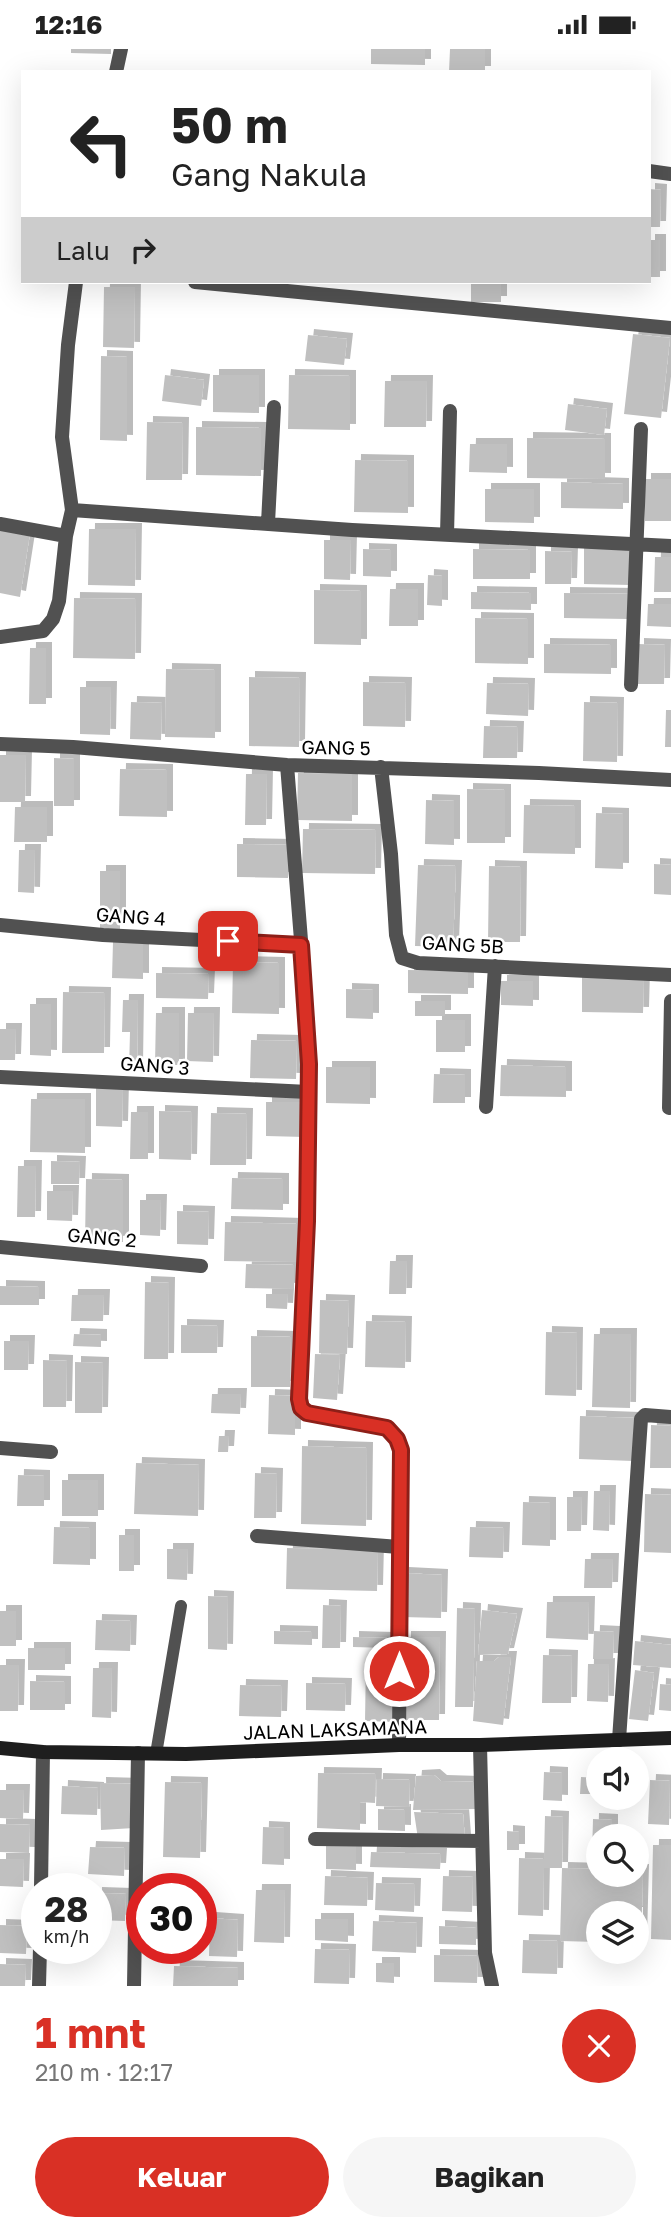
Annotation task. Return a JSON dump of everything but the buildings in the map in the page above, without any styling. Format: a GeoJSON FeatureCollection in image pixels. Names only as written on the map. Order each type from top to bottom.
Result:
{"type":"FeatureCollection","features":[{"type":"Feature","properties":{"kind":"main road","name":"JALAN LAKSAMANA"},"geometry":{"type":"LineString","coordinates":[[0,1748],[43,1752],[156,1754],[671,1738]]}},
{"type":"Feature","properties":{"kind":"street"},"geometry":{"type":"LineString","coordinates":[[116,70],[121,49]]}},
{"type":"Feature","properties":{"kind":"street"},"geometry":{"type":"LineString","coordinates":[[651,171],[671,174]]}},
{"type":"Feature","properties":{"kind":"street"},"geometry":{"type":"LineString","coordinates":[[0,637],[43,631],[54,619],[61,588],[66,536],[72,510],[62,437],[68,345],[76,284]]}},
{"type":"Feature","properties":{"kind":"street"},"geometry":{"type":"LineString","coordinates":[[216,284],[671,328]]}},
{"type":"Feature","properties":{"kind":"street"},"geometry":{"type":"LineString","coordinates":[[268,523],[274,407]]}},
{"type":"Feature","properties":{"kind":"street"},"geometry":{"type":"LineString","coordinates":[[447,535],[450,411]]}},
{"type":"Feature","properties":{"kind":"street"},"geometry":{"type":"LineString","coordinates":[[631,685],[641,429]]}},
{"type":"Feature","properties":{"kind":"street"},"geometry":{"type":"LineString","coordinates":[[72,510],[447,535],[671,546]]}},
{"type":"Feature","properties":{"kind":"street"},"geometry":{"type":"LineString","coordinates":[[0,524],[66,536]]}},
{"type":"Feature","properties":{"kind":"street","name":"GANG 5"},"geometry":{"type":"LineString","coordinates":[[0,744],[73,747],[287,765],[671,780]]}},
{"type":"Feature","properties":{"kind":"street"},"geometry":{"type":"LineString","coordinates":[[287,765],[307,1015],[307,1221],[299,1399],[301,1408],[307,1413],[387,1428],[393,1432],[401,1450],[399,1745]]}},
{"type":"Feature","properties":{"kind":"street","name":"GANG 5B"},"geometry":{"type":"LineString","coordinates":[[381,767],[391,854],[396,935],[402,958],[418,963],[671,975]]}},
{"type":"Feature","properties":{"kind":"street","name":"GANG 4"},"geometry":{"type":"LineString","coordinates":[[0,925],[103,935],[301,945]]}},
{"type":"Feature","properties":{"kind":"street"},"geometry":{"type":"LineString","coordinates":[[486,1107],[495,966]]}},
{"type":"Feature","properties":{"kind":"street"},"geometry":{"type":"LineString","coordinates":[[668,1108],[671,1001]]}},
{"type":"Feature","properties":{"kind":"street","name":"GANG 3"},"geometry":{"type":"LineString","coordinates":[[0,1077],[308,1092]]}},
{"type":"Feature","properties":{"kind":"street","name":"GANG 2"},"geometry":{"type":"LineString","coordinates":[[0,1247],[201,1266]]}},
{"type":"Feature","properties":{"kind":"street"},"geometry":{"type":"LineString","coordinates":[[619,1739],[641,1419],[645,1415],[671,1416]]}},
{"type":"Feature","properties":{"kind":"street"},"geometry":{"type":"LineString","coordinates":[[0,1448],[51,1452]]}},
{"type":"Feature","properties":{"kind":"street"},"geometry":{"type":"LineString","coordinates":[[257,1536],[399,1547]]}},
{"type":"Feature","properties":{"kind":"street"},"geometry":{"type":"LineString","coordinates":[[480,1745],[485,1953],[492,1986]]}},
{"type":"Feature","properties":{"kind":"street"},"geometry":{"type":"LineString","coordinates":[[41,1873],[43,1752]]}},
{"type":"Feature","properties":{"kind":"street"},"geometry":{"type":"LineString","coordinates":[[134,1986],[138,1753]]}},
{"type":"Feature","properties":{"kind":"street"},"geometry":{"type":"LineString","coordinates":[[315,1839],[482,1841]]}},
{"type":"Feature","properties":{"kind":"street"},"geometry":{"type":"LineString","coordinates":[[39,1986],[40,1964]]}},
{"type":"Feature","properties":{"kind":"lane"},"geometry":{"type":"LineString","coordinates":[[156,1754],[181,1606]]}},
{"type":"Feature","properties":{"kind":"route"},"geometry":{"type":"LineString","coordinates":[[228,941],[301,945],[309,1064],[307,1221],[299,1399],[301,1408],[307,1413],[387,1428],[397,1439],[401,1450],[399,1671]]}}]}
